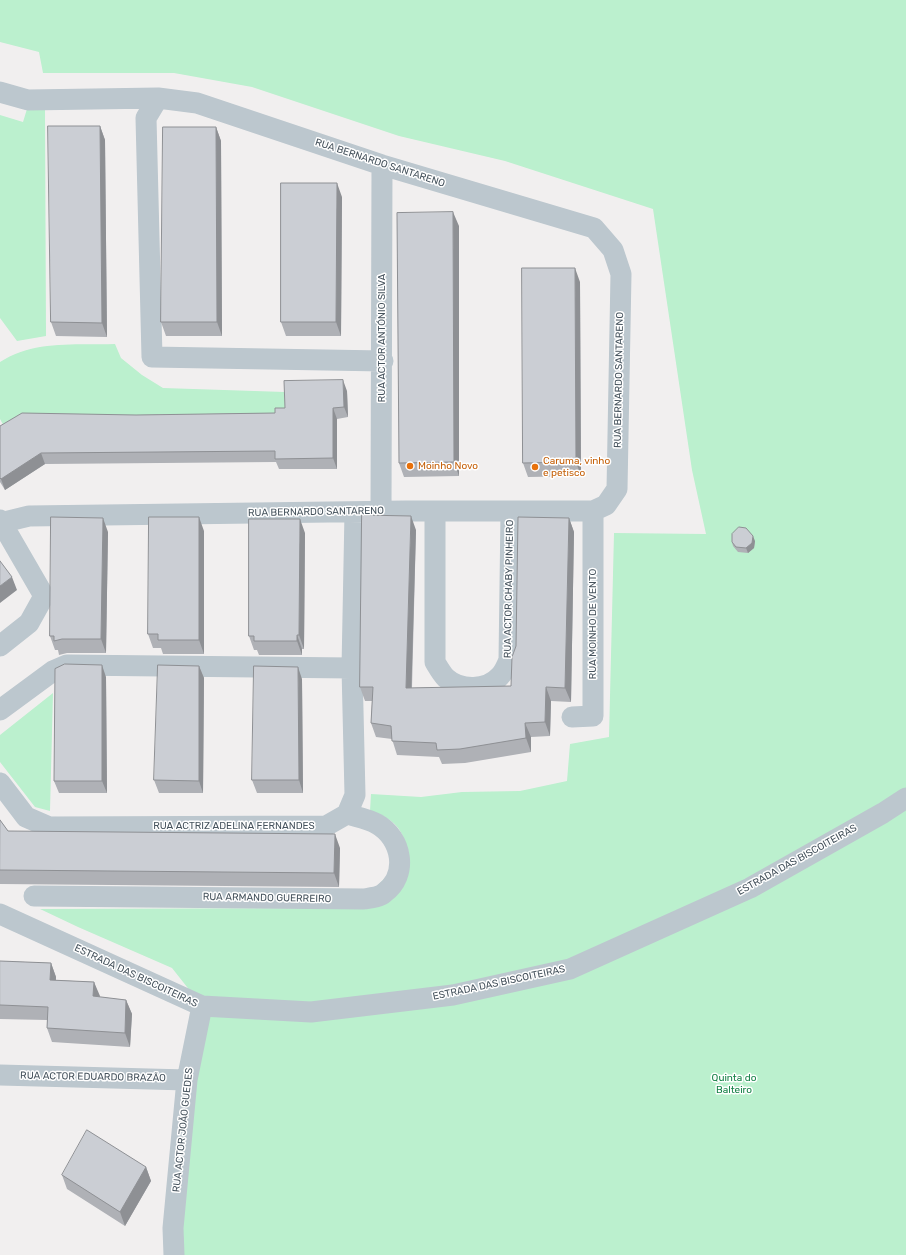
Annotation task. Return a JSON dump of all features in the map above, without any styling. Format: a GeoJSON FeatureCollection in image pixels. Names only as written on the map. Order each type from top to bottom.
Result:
{"type":"FeatureCollection","features":[{"type":"Feature","properties":{"kind":"street","name":"RUA BERNARDO SANTARENO"},"geometry":{"type":"LineString","coordinates":[[0,92],[28,100],[158,98],[197,103],[382,165],[594,228],[613,250],[621,274],[617,489],[606,505],[593,511],[381,511],[28,516],[0,522]]}},
{"type":"Feature","properties":{"kind":"street"},"geometry":{"type":"LineString","coordinates":[[158,98],[146,118],[152,357],[383,361]]}},
{"type":"Feature","properties":{"kind":"street","name":"RUA ACTOR ANTÓNIO SILVA"},"geometry":{"type":"LineString","coordinates":[[381,511],[383,361],[382,165]]}},
{"type":"Feature","properties":{"kind":"street","name":"RUA MOINHO DE VENTO"},"geometry":{"type":"LineString","coordinates":[[572,717],[593,716],[593,511]]}},
{"type":"Feature","properties":{"kind":"street"},"geometry":{"type":"LineString","coordinates":[[347,814],[355,795],[352,668],[355,512]]}},
{"type":"Feature","properties":{"kind":"street","name":"RUA ACTOR CHABY PINHEIRO"},"geometry":{"type":"LineString","coordinates":[[434,512],[435,662],[446,678],[460,687],[474,688],[491,684],[501,675],[509,660],[511,512]]}},
{"type":"Feature","properties":{"kind":"street"},"geometry":{"type":"LineString","coordinates":[[0,522],[44,596],[29,623],[0,646]]}},
{"type":"Feature","properties":{"kind":"street"},"geometry":{"type":"LineString","coordinates":[[0,710],[53,671],[66,665],[352,668]]}},
{"type":"Feature","properties":{"kind":"street","name":"RUA ACTRIZ ADELINA FERNANDES"},"geometry":{"type":"LineString","coordinates":[[0,782],[26,817],[49,827],[326,826],[347,814]]}},
{"type":"Feature","properties":{"kind":"street","name":"ESTRADA DAS BISCOITEIRAS"},"geometry":{"type":"LineString","coordinates":[[0,914],[202,1006],[311,1012],[453,995],[570,969],[750,888],[883,813],[906,798]]}},
{"type":"Feature","properties":{"kind":"street","name":"RUA ARMANDO GUERREIRO"},"geometry":{"type":"LineString","coordinates":[[34,896],[364,899],[384,894],[397,879],[401,857],[392,837],[377,824],[347,814]]}},
{"type":"Feature","properties":{"kind":"street","name":"RUA ACTOR JOÃO GUEDES"},"geometry":{"type":"LineString","coordinates":[[174,1255],[173,1228],[187,1080],[202,1006]]}},
{"type":"Feature","properties":{"kind":"street","name":"RUA ACTOR EDUARDO BRAZÃO"},"geometry":{"type":"LineString","coordinates":[[0,1075],[187,1080]]}},
{"type":"Feature","properties":{"kind":"green space","name":"Quinta do Balteiro"},"geometry":{"type":"Polygon","coordinates":[[[0,0],[906,0],[906,1255],[174,1255],[202,1006],[172,968],[40,909],[339,908],[358,906],[409,853],[400,831],[392,821],[370,811],[371,794],[421,797],[462,792],[520,791],[567,781],[570,744],[609,737],[614,533],[706,534],[692,470],[653,209],[505,161],[399,136],[252,87],[174,73],[43,73],[39,52],[0,42],[0,0]]]}},
{"type":"Feature","properties":{"kind":"green space"},"geometry":{"type":"Polygon","coordinates":[[[27,109],[45,110],[46,336],[17,341],[0,318],[0,115],[23,122],[27,109]]]}},
{"type":"Feature","properties":{"kind":"green space"},"geometry":{"type":"Polygon","coordinates":[[[70,344],[115,344],[121,358],[142,375],[163,388],[285,392],[285,414],[162,414],[149,418],[6,430],[0,419],[0,362],[26,350],[41,347],[70,344]]]}},
{"type":"Feature","properties":{"kind":"green space"},"geometry":{"type":"Polygon","coordinates":[[[53,693],[50,811],[35,807],[0,762],[0,735],[53,693]]]}},
{"type":"Feature","properties":{"kind":"building"},"geometry":{"type":"Polygon","coordinates":[[[48,126],[100,126],[102,323],[51,322],[48,126]]]}},
{"type":"Feature","properties":{"kind":"building"},"geometry":{"type":"Polygon","coordinates":[[[163,127],[216,127],[217,322],[161,322],[163,127]]]}},
{"type":"Feature","properties":{"kind":"building"},"geometry":{"type":"Polygon","coordinates":[[[281,183],[337,183],[336,322],[281,322],[281,183]]]}},
{"type":"Feature","properties":{"kind":"building"},"geometry":{"type":"Polygon","coordinates":[[[453,212],[454,462],[399,463],[397,213],[453,212]]]}},
{"type":"Feature","properties":{"kind":"building"},"geometry":{"type":"Polygon","coordinates":[[[522,268],[575,268],[576,462],[523,463],[522,268]]]}},
{"type":"Feature","properties":{"kind":"building"},"geometry":{"type":"Polygon","coordinates":[[[343,380],[344,407],[333,408],[333,458],[275,459],[275,451],[41,453],[1,479],[0,478],[0,426],[22,413],[136,415],[275,413],[275,408],[285,408],[284,381],[343,380]]]}},
{"type":"Feature","properties":{"kind":"building"},"geometry":{"type":"Polygon","coordinates":[[[362,515],[411,516],[406,688],[511,686],[512,657],[516,646],[518,517],[569,518],[565,688],[546,687],[545,722],[525,723],[526,738],[460,749],[437,750],[436,743],[392,741],[391,726],[371,723],[373,687],[360,687],[362,515]]]}},
{"type":"Feature","properties":{"kind":"building"},"geometry":{"type":"Polygon","coordinates":[[[51,517],[103,518],[101,639],[62,639],[54,641],[54,636],[50,636],[51,517]]]}},
{"type":"Feature","properties":{"kind":"building"},"geometry":{"type":"Polygon","coordinates":[[[149,517],[199,517],[199,640],[158,640],[158,634],[148,634],[149,517]]]}},
{"type":"Feature","properties":{"kind":"building"},"geometry":{"type":"Polygon","coordinates":[[[249,519],[300,519],[299,635],[297,635],[297,641],[254,641],[254,636],[249,636],[249,519]]]}},
{"type":"Feature","properties":{"kind":"building"},"geometry":{"type":"Polygon","coordinates":[[[739,527],[746,528],[753,536],[752,543],[746,548],[736,547],[732,542],[732,534],[739,527]]]}},
{"type":"Feature","properties":{"kind":"building"},"geometry":{"type":"Polygon","coordinates":[[[0,561],[12,577],[0,586],[0,561]]]}},
{"type":"Feature","properties":{"kind":"building"},"geometry":{"type":"Polygon","coordinates":[[[65,664],[102,665],[102,781],[54,781],[55,669],[65,664]]]}},
{"type":"Feature","properties":{"kind":"building"},"geometry":{"type":"Polygon","coordinates":[[[158,665],[199,666],[199,781],[154,780],[158,665]]]}},
{"type":"Feature","properties":{"kind":"building"},"geometry":{"type":"Polygon","coordinates":[[[254,666],[298,667],[299,780],[252,780],[254,666]]]}},
{"type":"Feature","properties":{"kind":"building"},"geometry":{"type":"Polygon","coordinates":[[[0,820],[8,831],[335,834],[334,873],[0,870],[0,820]]]}},
{"type":"Feature","properties":{"kind":"building"},"geometry":{"type":"Polygon","coordinates":[[[0,961],[51,963],[50,980],[94,982],[93,996],[126,1000],[125,1033],[47,1028],[48,1007],[0,1005],[0,961]]]}},
{"type":"Feature","properties":{"kind":"building"},"geometry":{"type":"Polygon","coordinates":[[[87,1130],[146,1167],[120,1212],[62,1175],[87,1130]]]}},
{"type":"Feature","properties":{"kind":"place","name":"Moinho Novo"},"geometry":{"type":"Point","coordinates":[410,466]}},
{"type":"Feature","properties":{"kind":"place","name":"Caruma, vinho e petisco"},"geometry":{"type":"Point","coordinates":[535,467]}}]}
